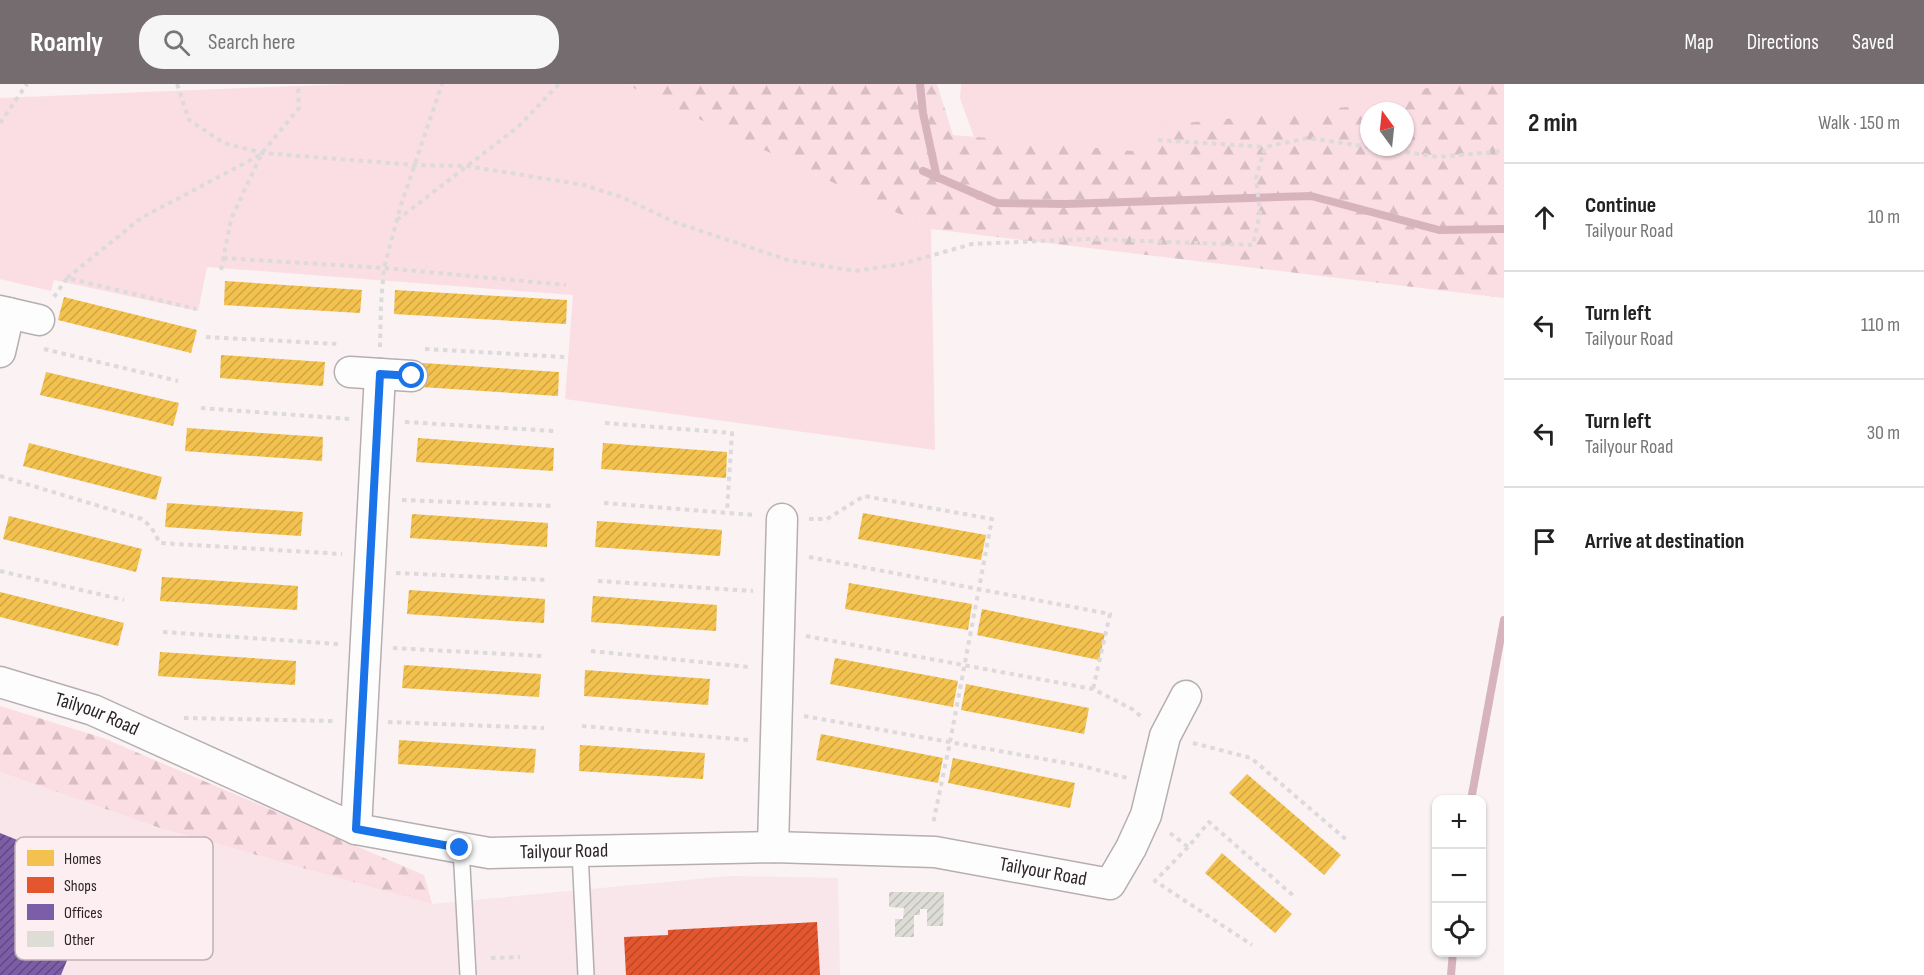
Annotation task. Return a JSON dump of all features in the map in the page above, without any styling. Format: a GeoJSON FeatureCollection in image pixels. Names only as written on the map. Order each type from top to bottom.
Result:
{"type":"FeatureCollection","features":[{"type":"Feature","properties":{"kind":"street"},"geometry":{"type":"LineString","coordinates":[[3,329],[39,320]]}},
{"type":"Feature","properties":{"kind":"street"},"geometry":{"type":"LineString","coordinates":[[356,829],[377,421],[363,359],[416,362]]}},
{"type":"Feature","properties":{"kind":"street"},"geometry":{"type":"LineString","coordinates":[[773,847],[782,519]]}},
{"type":"Feature","properties":{"kind":"street","name":"Tailyour Road"},"geometry":{"type":"LineString","coordinates":[[0,682],[93,710],[356,829],[460,848],[489,853],[773,847],[927,852],[1110,884],[1131,848],[1146,815],[1165,736],[1186,696]]}},
{"type":"Feature","properties":{"kind":"lane"},"geometry":{"type":"LineString","coordinates":[[460,848],[468,975]]}},
{"type":"Feature","properties":{"kind":"lane"},"geometry":{"type":"LineString","coordinates":[[580,852],[586,975]]}},
{"type":"Feature","properties":{"kind":"path"},"geometry":{"type":"LineString","coordinates":[[0,123],[27,84]]}},
{"type":"Feature","properties":{"kind":"path"},"geometry":{"type":"LineString","coordinates":[[177,84],[189,120],[224,143],[262,153],[415,165],[467,166],[584,185],[624,198],[674,222],[788,261],[855,271],[902,264],[972,244],[1089,239],[1253,245],[1260,213],[1256,178],[1265,147]]}},
{"type":"Feature","properties":{"kind":"path"},"geometry":{"type":"LineString","coordinates":[[221,270],[231,219],[262,153],[299,108],[298,84]]}},
{"type":"Feature","properties":{"kind":"path"},"geometry":{"type":"LineString","coordinates":[[206,337],[363,359],[381,304],[384,268],[397,220],[442,84]]}},
{"type":"Feature","properties":{"kind":"path"},"geometry":{"type":"LineString","coordinates":[[397,220],[518,127],[559,84]]}},
{"type":"Feature","properties":{"kind":"path"},"geometry":{"type":"LineString","coordinates":[[1158,140],[1265,147],[1308,138],[1360,146]]}},
{"type":"Feature","properties":{"kind":"path"},"geometry":{"type":"LineString","coordinates":[[1414,153],[1439,157],[1504,150]]}},
{"type":"Feature","properties":{"kind":"path"},"geometry":{"type":"LineString","coordinates":[[39,320],[67,278],[141,218],[262,153]]}},
{"type":"Feature","properties":{"kind":"path"},"geometry":{"type":"LineString","coordinates":[[223,258],[384,268],[566,285]]}},
{"type":"Feature","properties":{"kind":"path"},"geometry":{"type":"LineString","coordinates":[[67,278],[196,309]]}},
{"type":"Feature","properties":{"kind":"path"},"geometry":{"type":"LineString","coordinates":[[3,329],[178,381]]}},
{"type":"Feature","properties":{"kind":"path"},"geometry":{"type":"LineString","coordinates":[[416,362],[565,357]]}},
{"type":"Feature","properties":{"kind":"path"},"geometry":{"type":"LineString","coordinates":[[201,408],[554,431]]}},
{"type":"Feature","properties":{"kind":"path"},"geometry":{"type":"LineString","coordinates":[[605,423],[732,433],[727,511]]}},
{"type":"Feature","properties":{"kind":"path"},"geometry":{"type":"LineString","coordinates":[[0,476],[142,519],[151,527],[160,543],[548,580]]}},
{"type":"Feature","properties":{"kind":"path"},"geometry":{"type":"LineString","coordinates":[[827,519],[864,496],[992,519],[927,852]]}},
{"type":"Feature","properties":{"kind":"path"},"geometry":{"type":"LineString","coordinates":[[373,499],[554,506]]}},
{"type":"Feature","properties":{"kind":"path"},"geometry":{"type":"LineString","coordinates":[[604,502],[752,515]]}},
{"type":"Feature","properties":{"kind":"path"},"geometry":{"type":"LineString","coordinates":[[782,551],[1110,614],[1093,689]]}},
{"type":"Feature","properties":{"kind":"path"},"geometry":{"type":"LineString","coordinates":[[0,571],[124,600]]}},
{"type":"Feature","properties":{"kind":"path"},"geometry":{"type":"LineString","coordinates":[[598,581],[781,593]]}},
{"type":"Feature","properties":{"kind":"path"},"geometry":{"type":"LineString","coordinates":[[163,632],[542,656]]}},
{"type":"Feature","properties":{"kind":"path"},"geometry":{"type":"LineString","coordinates":[[779,632],[1093,689],[1132,709]]}},
{"type":"Feature","properties":{"kind":"path"},"geometry":{"type":"LineString","coordinates":[[591,651],[778,670]]}},
{"type":"Feature","properties":{"kind":"path"},"geometry":{"type":"LineString","coordinates":[[777,711],[1083,766],[1153,785]]}},
{"type":"Feature","properties":{"kind":"path"},"geometry":{"type":"LineString","coordinates":[[176,718],[361,721],[544,728]]}},
{"type":"Feature","properties":{"kind":"path"},"geometry":{"type":"LineString","coordinates":[[582,726],[776,743]]}},
{"type":"Feature","properties":{"kind":"path"},"geometry":{"type":"LineString","coordinates":[[1165,736],[1251,758],[1349,842]]}},
{"type":"Feature","properties":{"kind":"path"},"geometry":{"type":"LineString","coordinates":[[1146,815],[1188,847]]}},
{"type":"Feature","properties":{"kind":"path"},"geometry":{"type":"LineString","coordinates":[[1252,945],[1155,880],[1209,822],[1296,898]]}},
{"type":"Feature","properties":{"kind":"path"},"geometry":{"type":"LineString","coordinates":[[490,958],[520,957]]}},
{"type":"Feature","properties":{"kind":"shaded area"},"geometry":{"type":"Polygon","coordinates":[[[0,772],[192,837],[15,837],[15,960],[213,960],[213,843],[432,904],[730,876],[838,878],[840,975],[0,975],[0,772]]]}},
{"type":"Feature","properties":{"kind":"green space"},"geometry":{"type":"Polygon","coordinates":[[[345,84],[625,84],[931,229],[935,450],[565,399],[573,295],[207,267],[198,311],[54,280],[51,291],[0,279],[0,98],[345,84]]]}},
{"type":"Feature","properties":{"kind":"green space"},"geometry":{"type":"Polygon","coordinates":[[[625,84],[937,84],[953,135],[1154,153],[1164,125],[1360,106],[1360,156],[1414,156],[1414,102],[1384,102],[1439,84],[1504,84],[1504,298],[931,229],[625,84]]]}},
{"type":"Feature","properties":{"kind":"green space"},"geometry":{"type":"Polygon","coordinates":[[[961,84],[1439,84],[1384,102],[1360,102],[1360,108],[1154,153],[983,162],[960,98],[961,84]]]}},
{"type":"Feature","properties":{"kind":"green space"},"geometry":{"type":"Polygon","coordinates":[[[0,706],[103,738],[424,875],[432,904],[213,843],[213,837],[192,837],[160,828],[0,772],[0,706]]]}},
{"type":"Feature","properties":{"kind":"building: Homes"},"geometry":{"type":"Polygon","coordinates":[[[225,281],[362,290],[360,313],[224,305],[225,281]]]}},
{"type":"Feature","properties":{"kind":"building: Homes"},"geometry":{"type":"Polygon","coordinates":[[[395,290],[567,300],[566,324],[394,314],[395,290]]]}},
{"type":"Feature","properties":{"kind":"building: Homes"},"geometry":{"type":"Polygon","coordinates":[[[64,297],[197,330],[191,353],[58,320],[64,297]]]}},
{"type":"Feature","properties":{"kind":"building: Homes"},"geometry":{"type":"Polygon","coordinates":[[[221,355],[325,362],[323,386],[220,378],[221,355]]]}},
{"type":"Feature","properties":{"kind":"building: Homes"},"geometry":{"type":"Polygon","coordinates":[[[423,363],[559,372],[558,396],[421,387],[423,363]]]}},
{"type":"Feature","properties":{"kind":"building: Homes"},"geometry":{"type":"Polygon","coordinates":[[[46,372],[179,403],[173,426],[40,395],[46,372]]]}},
{"type":"Feature","properties":{"kind":"building: Homes"},"geometry":{"type":"Polygon","coordinates":[[[187,428],[323,437],[322,461],[185,451],[187,428]]]}},
{"type":"Feature","properties":{"kind":"building: Homes"},"geometry":{"type":"Polygon","coordinates":[[[418,438],[554,448],[553,471],[416,462],[418,438]]]}},
{"type":"Feature","properties":{"kind":"building: Homes"},"geometry":{"type":"Polygon","coordinates":[[[29,443],[162,477],[156,500],[23,466],[29,443]]]}},
{"type":"Feature","properties":{"kind":"building: Homes"},"geometry":{"type":"Polygon","coordinates":[[[603,443],[727,452],[726,478],[601,469],[603,443]]]}},
{"type":"Feature","properties":{"kind":"building: Homes"},"geometry":{"type":"Polygon","coordinates":[[[167,503],[303,512],[301,536],[165,527],[167,503]]]}},
{"type":"Feature","properties":{"kind":"building: Homes"},"geometry":{"type":"Polygon","coordinates":[[[863,513],[986,535],[981,560],[858,539],[863,513]]]}},
{"type":"Feature","properties":{"kind":"building: Homes"},"geometry":{"type":"Polygon","coordinates":[[[412,514],[548,523],[547,547],[410,538],[412,514]]]}},
{"type":"Feature","properties":{"kind":"building: Homes"},"geometry":{"type":"Polygon","coordinates":[[[9,516],[142,549],[136,572],[3,539],[9,516]]]}},
{"type":"Feature","properties":{"kind":"building: Homes"},"geometry":{"type":"Polygon","coordinates":[[[597,521],[722,530],[720,556],[595,547],[597,521]]]}},
{"type":"Feature","properties":{"kind":"building: Homes"},"geometry":{"type":"Polygon","coordinates":[[[162,577],[298,586],[297,610],[160,601],[162,577]]]}},
{"type":"Feature","properties":{"kind":"building: Homes"},"geometry":{"type":"Polygon","coordinates":[[[849,583],[972,604],[968,630],[845,609],[849,583]]]}},
{"type":"Feature","properties":{"kind":"building: Homes"},"geometry":{"type":"Polygon","coordinates":[[[409,590],[545,599],[544,623],[407,614],[409,590]]]}},
{"type":"Feature","properties":{"kind":"building: Homes"},"geometry":{"type":"Polygon","coordinates":[[[0,592],[124,623],[118,646],[0,617],[0,592]]]}},
{"type":"Feature","properties":{"kind":"building: Homes"},"geometry":{"type":"Polygon","coordinates":[[[593,596],[717,605],[716,631],[591,622],[593,596]]]}},
{"type":"Feature","properties":{"kind":"building: Homes"},"geometry":{"type":"Polygon","coordinates":[[[982,609],[1105,634],[1099,660],[977,635],[982,609]]]}},
{"type":"Feature","properties":{"kind":"building: Homes"},"geometry":{"type":"Polygon","coordinates":[[[160,652],[296,661],[295,685],[158,676],[160,652]]]}},
{"type":"Feature","properties":{"kind":"building: Homes"},"geometry":{"type":"Polygon","coordinates":[[[835,658],[958,681],[953,707],[830,684],[835,658]]]}},
{"type":"Feature","properties":{"kind":"building: Homes"},"geometry":{"type":"Polygon","coordinates":[[[404,665],[541,674],[539,697],[402,688],[404,665]]]}},
{"type":"Feature","properties":{"kind":"building: Homes"},"geometry":{"type":"Polygon","coordinates":[[[585,670],[710,679],[708,705],[584,696],[585,670]]]}},
{"type":"Feature","properties":{"kind":"building: Homes"},"geometry":{"type":"Polygon","coordinates":[[[966,684],[1089,708],[1084,734],[961,710],[966,684]]]}},
{"type":"Feature","properties":{"kind":"building: Homes"},"geometry":{"type":"Polygon","coordinates":[[[821,734],[943,758],[938,783],[816,760],[821,734]]]}},
{"type":"Feature","properties":{"kind":"building: Homes"},"geometry":{"type":"Polygon","coordinates":[[[399,740],[536,749],[534,773],[398,764],[399,740]]]}},
{"type":"Feature","properties":{"kind":"building: Homes"},"geometry":{"type":"Polygon","coordinates":[[[580,745],[705,753],[703,779],[579,771],[580,745]]]}},
{"type":"Feature","properties":{"kind":"building: Homes"},"geometry":{"type":"Polygon","coordinates":[[[953,758],[1075,783],[1070,808],[948,783],[953,758]]]}},
{"type":"Feature","properties":{"kind":"building: Homes"},"geometry":{"type":"Polygon","coordinates":[[[1247,774],[1341,855],[1324,875],[1229,793],[1247,774]]]}},
{"type":"Feature","properties":{"kind":"building: Homes"},"geometry":{"type":"Polygon","coordinates":[[[1222,853],[1292,914],[1275,933],[1205,873],[1222,853]]]}},
{"type":"Feature","properties":{"kind":"building: Shops"},"geometry":{"type":"Polygon","coordinates":[[[817,922],[820,975],[626,975],[624,937],[668,935],[668,930],[817,922]]]}},
{"type":"Feature","properties":{"kind":"building: Offices"},"geometry":{"type":"Polygon","coordinates":[[[0,833],[15,839],[15,960],[67,960],[61,975],[0,975],[0,833]]]}},
{"type":"Feature","properties":{"kind":"building: Other"},"geometry":{"type":"Polygon","coordinates":[[[889,892],[944,892],[943,926],[927,926],[927,909],[920,909],[920,915],[914,915],[914,937],[895,937],[895,919],[903,919],[904,908],[889,907],[889,892]]]}},
{"type":"Feature","properties":{"kind":"waterway"},"geometry":{"type":"LineString","coordinates":[[920,84],[923,113],[937,178]]}},
{"type":"Feature","properties":{"kind":"waterway"},"geometry":{"type":"LineString","coordinates":[[923,171],[997,203],[1065,204],[1311,196],[1439,230],[1504,229]]}},
{"type":"Feature","properties":{"kind":"waterway"},"geometry":{"type":"LineString","coordinates":[[1472,795],[1504,620]]}},
{"type":"Feature","properties":{"kind":"waterway"},"geometry":{"type":"LineString","coordinates":[[1451,975],[1453,957]]}},
{"type":"Feature","properties":{"kind":"route"},"geometry":{"type":"LineString","coordinates":[[412,376],[380,374],[356,829],[460,848]]}}]}
